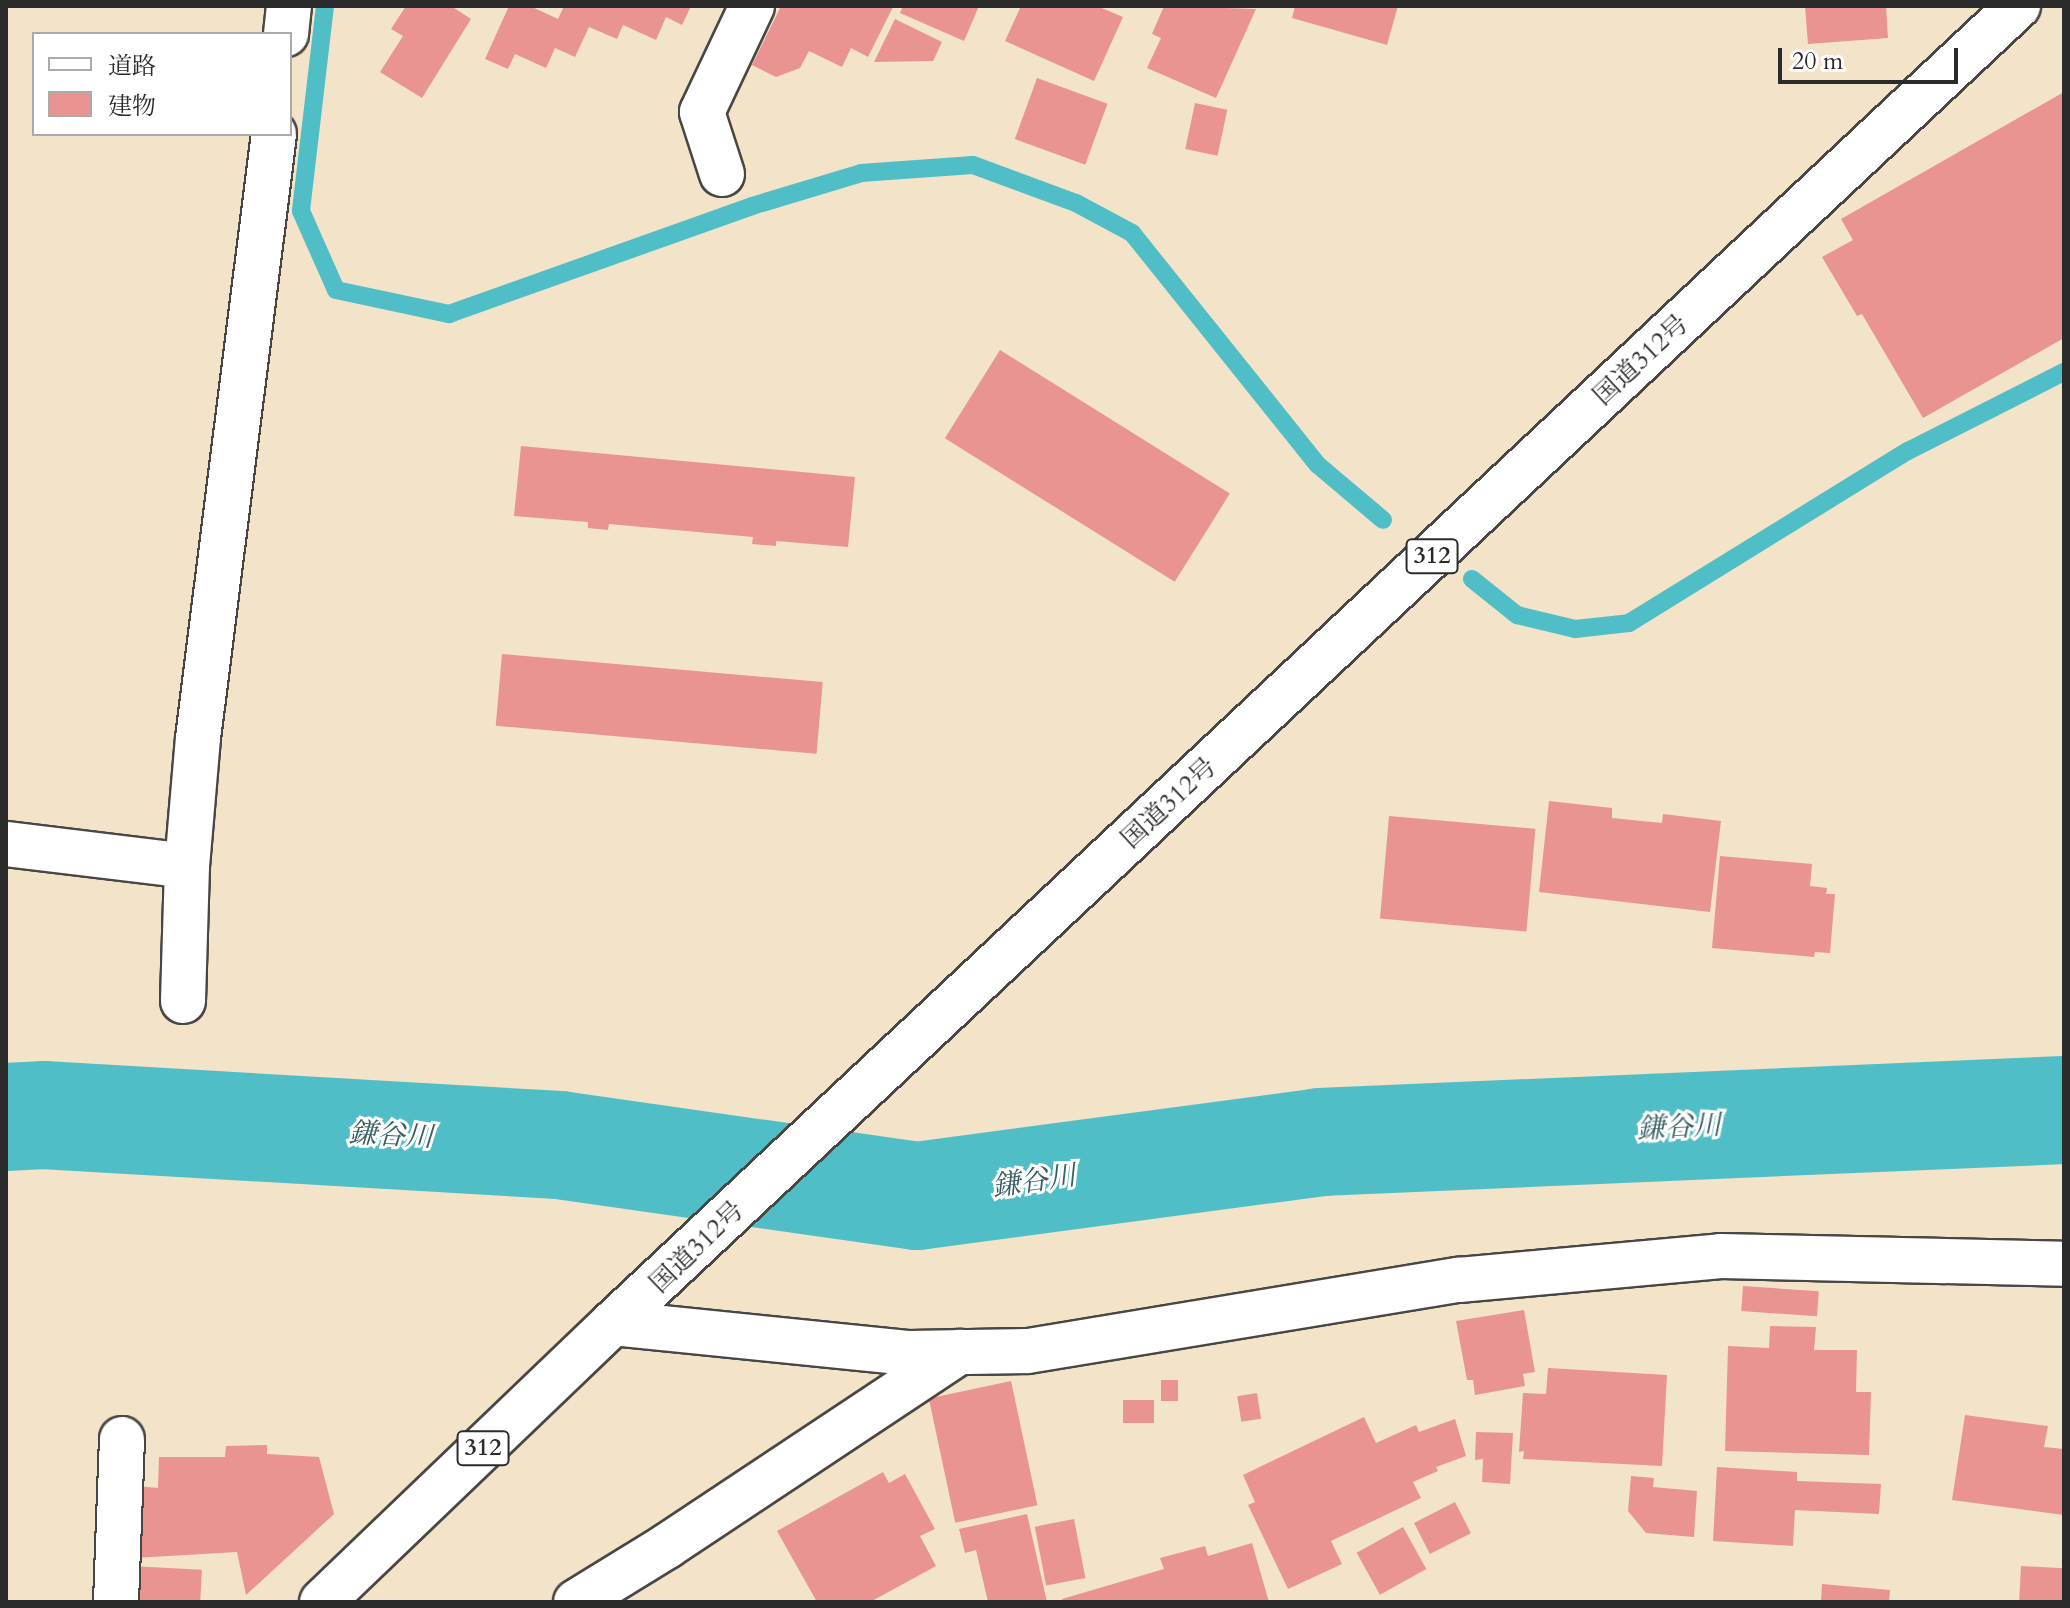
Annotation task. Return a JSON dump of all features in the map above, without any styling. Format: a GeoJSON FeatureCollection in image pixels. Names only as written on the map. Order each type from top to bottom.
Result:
{"type":"FeatureCollection","features":[{"type":"Feature","properties":{"kind":"main road"},"geometry":{"type":"LineString","coordinates":[[286,32],[289,6]]}},
{"type":"Feature","properties":{"kind":"main road"},"geometry":{"type":"LineString","coordinates":[[722,174],[702,112],[752,6]]}},
{"type":"Feature","properties":{"kind":"main road","name":"国道312号"},"geometry":{"type":"LineString","coordinates":[[322,1602],[2018,6]]}},
{"type":"Feature","properties":{"kind":"main road"},"geometry":{"type":"LineString","coordinates":[[183,1001],[187,866],[198,738],[274,136]]}},
{"type":"Feature","properties":{"kind":"main road"},"geometry":{"type":"LineString","coordinates":[[6,844],[187,866]]}},
{"type":"Feature","properties":{"kind":"main road"},"geometry":{"type":"LineString","coordinates":[[629,1310],[909,1353],[1028,1351],[1459,1280],[1721,1256],[2064,1264]]}},
{"type":"Feature","properties":{"kind":"main road"},"geometry":{"type":"LineString","coordinates":[[576,1602],[959,1352]]}},
{"type":"Feature","properties":{"kind":"main road"},"geometry":{"type":"LineString","coordinates":[[116,1602],[122,1439]]}},
{"type":"Feature","properties":{"kind":"building"},"geometry":{"type":"Polygon","coordinates":[[[406,6],[451,6],[471,19],[422,98],[380,72],[403,36],[391,29],[406,6]]]}},
{"type":"Feature","properties":{"kind":"building"},"geometry":{"type":"Polygon","coordinates":[[[509,6],[530,6],[558,19],[564,6],[691,6],[682,25],[666,17],[656,40],[623,25],[617,39],[589,27],[575,57],[555,48],[546,68],[515,54],[508,69],[485,59],[509,6]]]}},
{"type":"Feature","properties":{"kind":"building"},"geometry":{"type":"Polygon","coordinates":[[[781,6],[893,7],[868,57],[851,48],[842,67],[809,51],[800,68],[776,77],[752,65],[781,6]]]}},
{"type":"Feature","properties":{"kind":"building"},"geometry":{"type":"Polygon","coordinates":[[[903,6],[979,6],[964,41],[900,13],[903,6]]]}},
{"type":"Feature","properties":{"kind":"building"},"geometry":{"type":"Polygon","coordinates":[[[1021,6],[1097,6],[1123,17],[1094,81],[1005,41],[1021,6]]]}},
{"type":"Feature","properties":{"kind":"building"},"geometry":{"type":"Polygon","coordinates":[[[1164,6],[1256,9],[1216,98],[1147,68],[1161,38],[1152,34],[1164,6]]]}},
{"type":"Feature","properties":{"kind":"building"},"geometry":{"type":"Polygon","coordinates":[[[1295,6],[1398,6],[1387,45],[1292,18],[1295,6]]]}},
{"type":"Feature","properties":{"kind":"building"},"geometry":{"type":"Polygon","coordinates":[[[1805,6],[1886,6],[1888,38],[1808,44],[1805,6]]]}},
{"type":"Feature","properties":{"kind":"building"},"geometry":{"type":"Polygon","coordinates":[[[895,19],[942,42],[933,61],[874,62],[895,19]]]}},
{"type":"Feature","properties":{"kind":"building"},"geometry":{"type":"Polygon","coordinates":[[[1037,78],[1107,104],[1085,165],[1015,139],[1037,78]]]}},
{"type":"Feature","properties":{"kind":"building"},"geometry":{"type":"Polygon","coordinates":[[[2064,92],[2064,338],[1923,418],[1862,314],[1857,316],[1822,257],[1853,240],[1841,219],[2064,92]]]}},
{"type":"Feature","properties":{"kind":"building"},"geometry":{"type":"Polygon","coordinates":[[[1195,103],[1227,110],[1218,156],[1185,149],[1195,103]]]}},
{"type":"Feature","properties":{"kind":"building"},"geometry":{"type":"Polygon","coordinates":[[[1000,350],[1230,494],[1175,582],[945,438],[1000,350]]]}},
{"type":"Feature","properties":{"kind":"building"},"geometry":{"type":"Polygon","coordinates":[[[521,446],[855,477],[848,547],[776,541],[776,546],[752,544],[753,537],[609,524],[608,530],[588,528],[588,522],[514,516],[521,446]]]}},
{"type":"Feature","properties":{"kind":"building"},"geometry":{"type":"Polygon","coordinates":[[[502,654],[823,682],[816,754],[496,726],[502,654]]]}},
{"type":"Feature","properties":{"kind":"building"},"geometry":{"type":"Polygon","coordinates":[[[1549,801],[1612,808],[1612,818],[1662,823],[1663,814],[1721,821],[1710,912],[1539,892],[1549,801]]]}},
{"type":"Feature","properties":{"kind":"building"},"geometry":{"type":"Polygon","coordinates":[[[1389,816],[1535,829],[1526,931],[1380,919],[1389,816]]]}},
{"type":"Feature","properties":{"kind":"building"},"geometry":{"type":"Polygon","coordinates":[[[1720,856],[1812,864],[1810,886],[1827,888],[1826,894],[1835,894],[1830,953],[1815,952],[1814,957],[1712,948],[1720,856]]]}},
{"type":"Feature","properties":{"kind":"building"},"geometry":{"type":"Polygon","coordinates":[[[1743,1286],[1819,1291],[1817,1316],[1741,1311],[1743,1286]]]}},
{"type":"Feature","properties":{"kind":"building"},"geometry":{"type":"Polygon","coordinates":[[[1524,1310],[1535,1372],[1523,1374],[1525,1386],[1475,1395],[1473,1380],[1467,1380],[1456,1321],[1524,1310]]]}},
{"type":"Feature","properties":{"kind":"building"},"geometry":{"type":"Polygon","coordinates":[[[1770,1326],[1816,1327],[1814,1350],[1857,1350],[1856,1392],[1871,1392],[1869,1455],[1725,1451],[1728,1346],[1769,1348],[1770,1326]]]}},
{"type":"Feature","properties":{"kind":"building"},"geometry":{"type":"Polygon","coordinates":[[[1548,1368],[1667,1375],[1662,1466],[1523,1459],[1524,1451],[1519,1452],[1523,1393],[1546,1394],[1548,1368]]]}},
{"type":"Feature","properties":{"kind":"building"},"geometry":{"type":"Polygon","coordinates":[[[1161,1380],[1178,1380],[1178,1401],[1161,1401],[1161,1380]]]}},
{"type":"Feature","properties":{"kind":"building"},"geometry":{"type":"Polygon","coordinates":[[[1011,1381],[1037,1505],[955,1523],[929,1398],[1011,1381]]]}},
{"type":"Feature","properties":{"kind":"building"},"geometry":{"type":"Polygon","coordinates":[[[1257,1393],[1261,1419],[1241,1422],[1237,1396],[1257,1393]]]}},
{"type":"Feature","properties":{"kind":"building"},"geometry":{"type":"Polygon","coordinates":[[[1123,1400],[1154,1400],[1154,1423],[1123,1423],[1123,1400]]]}},
{"type":"Feature","properties":{"kind":"building"},"geometry":{"type":"Polygon","coordinates":[[[1965,1415],[2048,1426],[2044,1447],[2064,1449],[2064,1515],[1952,1500],[1965,1415]]]}},
{"type":"Feature","properties":{"kind":"building"},"geometry":{"type":"Polygon","coordinates":[[[1364,1417],[1376,1443],[1416,1425],[1419,1432],[1455,1419],[1466,1456],[1436,1467],[1438,1471],[1413,1482],[1421,1498],[1331,1541],[1342,1564],[1288,1589],[1248,1505],[1255,1502],[1243,1475],[1364,1417]]]}},
{"type":"Feature","properties":{"kind":"building"},"geometry":{"type":"Polygon","coordinates":[[[1476,1432],[1513,1433],[1510,1484],[1482,1482],[1483,1459],[1475,1460],[1476,1432]]]}},
{"type":"Feature","properties":{"kind":"building"},"geometry":{"type":"Polygon","coordinates":[[[267,1445],[267,1454],[319,1457],[334,1514],[246,1595],[237,1552],[134,1558],[136,1486],[158,1488],[159,1457],[225,1457],[226,1446],[267,1445]]]}},
{"type":"Feature","properties":{"kind":"building"},"geometry":{"type":"Polygon","coordinates":[[[1717,1467],[1797,1472],[1797,1481],[1881,1484],[1879,1514],[1795,1510],[1793,1546],[1713,1541],[1717,1467]]]}},
{"type":"Feature","properties":{"kind":"building"},"geometry":{"type":"Polygon","coordinates":[[[883,1472],[889,1483],[905,1474],[935,1529],[920,1536],[936,1566],[870,1602],[817,1602],[777,1531],[883,1472]]]}},
{"type":"Feature","properties":{"kind":"building"},"geometry":{"type":"Polygon","coordinates":[[[1631,1476],[1654,1478],[1653,1487],[1697,1491],[1694,1537],[1646,1533],[1628,1511],[1631,1476]]]}},
{"type":"Feature","properties":{"kind":"building"},"geometry":{"type":"Polygon","coordinates":[[[1455,1502],[1471,1533],[1430,1554],[1414,1523],[1455,1502]]]}},
{"type":"Feature","properties":{"kind":"building"},"geometry":{"type":"Polygon","coordinates":[[[1027,1514],[1047,1602],[988,1602],[976,1550],[965,1553],[959,1529],[1027,1514]]]}},
{"type":"Feature","properties":{"kind":"building"},"geometry":{"type":"Polygon","coordinates":[[[1074,1519],[1085,1578],[1046,1586],[1035,1527],[1074,1519]]]}},
{"type":"Feature","properties":{"kind":"building"},"geometry":{"type":"Polygon","coordinates":[[[1403,1527],[1426,1569],[1380,1595],[1357,1553],[1403,1527]]]}},
{"type":"Feature","properties":{"kind":"building"},"geometry":{"type":"Polygon","coordinates":[[[1252,1543],[1269,1602],[1063,1602],[1062,1599],[1164,1569],[1160,1558],[1205,1546],[1208,1556],[1252,1543]]]}},
{"type":"Feature","properties":{"kind":"building"},"geometry":{"type":"Polygon","coordinates":[[[130,1566],[202,1570],[200,1602],[128,1602],[130,1566]]]}},
{"type":"Feature","properties":{"kind":"building"},"geometry":{"type":"Polygon","coordinates":[[[2021,1566],[2064,1568],[2062,1602],[2019,1602],[2021,1566]]]}},
{"type":"Feature","properties":{"kind":"building"},"geometry":{"type":"Polygon","coordinates":[[[1822,1584],[1890,1590],[1889,1602],[1821,1602],[1822,1584]]]}},
{"type":"Feature","properties":{"kind":"waterway"},"geometry":{"type":"LineString","coordinates":[[325,6],[301,211],[336,290],[449,314],[752,206],[861,173],[973,165],[1076,203],[1132,233],[1318,465],[1383,520]]}},
{"type":"Feature","properties":{"kind":"waterway"},"geometry":{"type":"LineString","coordinates":[[1472,579],[1517,615],[1575,629],[1629,623],[1908,451],[2064,372]]}},
{"type":"Feature","properties":{"kind":"waterway","name":"鎌谷川"},"geometry":{"type":"LineString","coordinates":[[6,1117],[43,1115],[559,1145],[917,1196],[1320,1142],[2064,1110]]}}]}
